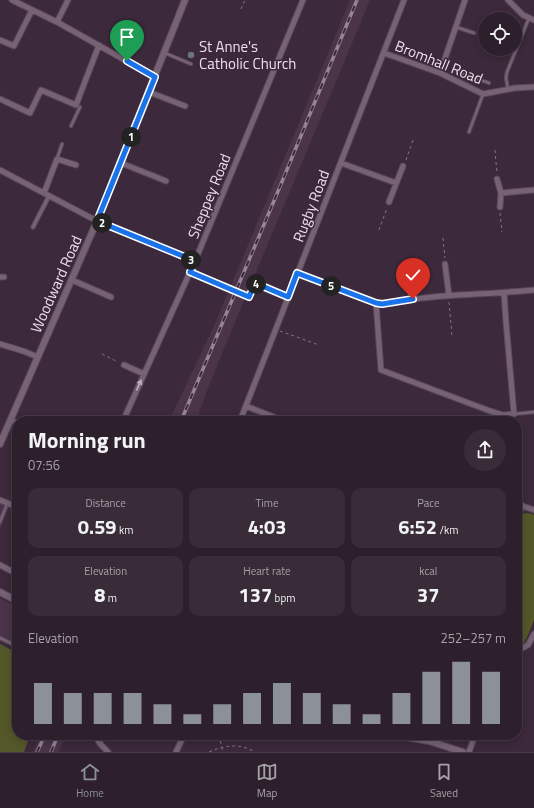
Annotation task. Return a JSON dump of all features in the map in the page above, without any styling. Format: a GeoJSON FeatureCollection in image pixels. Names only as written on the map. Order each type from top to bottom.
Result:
{"type":"FeatureCollection","features":[{"type":"Feature","properties":{"kind":"street"},"geometry":{"type":"LineString","coordinates":[[12,0],[99,45],[155,77]]}},
{"type":"Feature","properties":{"kind":"street"},"geometry":{"type":"LineString","coordinates":[[56,22],[68,0]]}},
{"type":"Feature","properties":{"kind":"street","name":"Woodward Road"},"geometry":{"type":"LineString","coordinates":[[0,444],[97,221],[185,0]]}},
{"type":"Feature","properties":{"kind":"street","name":"Sheppey Road"},"geometry":{"type":"LineString","coordinates":[[125,416],[195,261],[304,0]]}},
{"type":"Feature","properties":{"kind":"street","name":"Rugby Road"},"geometry":{"type":"LineString","coordinates":[[242,416],[404,0]]}},
{"type":"Feature","properties":{"kind":"street"},"geometry":{"type":"LineString","coordinates":[[440,73],[465,0]]}},
{"type":"Feature","properties":{"kind":"street"},"geometry":{"type":"LineString","coordinates":[[508,0],[523,15],[532,19]]}},
{"type":"Feature","properties":{"kind":"street"},"geometry":{"type":"LineString","coordinates":[[0,40],[14,46],[32,10]]}},
{"type":"Feature","properties":{"kind":"street"},"geometry":{"type":"LineString","coordinates":[[0,100],[30,113],[41,90],[79,107],[99,45]]}},
{"type":"Feature","properties":{"kind":"street","name":"Bromhall Road"},"geometry":{"type":"LineString","coordinates":[[384,53],[440,73],[483,94],[508,89],[534,87]]}},
{"type":"Feature","properties":{"kind":"street"},"geometry":{"type":"LineString","coordinates":[[149,92],[185,106]]}},
{"type":"Feature","properties":{"kind":"street"},"geometry":{"type":"LineString","coordinates":[[44,193],[57,159],[76,165]]}},
{"type":"Feature","properties":{"kind":"street"},"geometry":{"type":"LineString","coordinates":[[121,163],[166,181]]}},
{"type":"Feature","properties":{"kind":"street"},"geometry":{"type":"LineString","coordinates":[[341,164],[396,183]]}},
{"type":"Feature","properties":{"kind":"street"},"geometry":{"type":"LineString","coordinates":[[389,202],[403,166]]}},
{"type":"Feature","properties":{"kind":"street"},"geometry":{"type":"LineString","coordinates":[[1,172],[97,221],[195,261]]}},
{"type":"Feature","properties":{"kind":"street"},"geometry":{"type":"LineString","coordinates":[[498,179],[501,193],[500,207]]}},
{"type":"Feature","properties":{"kind":"street"},"geometry":{"type":"LineString","coordinates":[[501,193],[534,190]]}},
{"type":"Feature","properties":{"kind":"street"},"geometry":{"type":"LineString","coordinates":[[33,227],[50,196]]}},
{"type":"Feature","properties":{"kind":"street"},"geometry":{"type":"LineString","coordinates":[[446,264],[448,296]]}},
{"type":"Feature","properties":{"kind":"street"},"geometry":{"type":"LineString","coordinates":[[297,273],[382,304],[448,296],[534,290]]}},
{"type":"Feature","properties":{"kind":"street"},"geometry":{"type":"LineString","coordinates":[[72,280],[111,297]]}},
{"type":"Feature","properties":{"kind":"street"},"geometry":{"type":"LineString","coordinates":[[376,303],[381,370],[469,404],[503,415],[514,414],[504,293]]}},
{"type":"Feature","properties":{"kind":"street"},"geometry":{"type":"LineString","coordinates":[[0,344],[38,357]]}},
{"type":"Feature","properties":{"kind":"street"},"geometry":{"type":"LineString","coordinates":[[124,365],[144,374]]}},
{"type":"Feature","properties":{"kind":"street"},"geometry":{"type":"LineString","coordinates":[[246,406],[271,416]]}},
{"type":"Feature","properties":{"kind":"street"},"geometry":{"type":"LineString","coordinates":[[0,500],[12,505]]}},
{"type":"Feature","properties":{"kind":"street"},"geometry":{"type":"LineString","coordinates":[[522,505],[534,510]]}},
{"type":"Feature","properties":{"kind":"street"},"geometry":{"type":"LineString","coordinates":[[0,565],[12,571]]}},
{"type":"Feature","properties":{"kind":"street"},"geometry":{"type":"LineString","coordinates":[[0,592],[12,598]]}},
{"type":"Feature","properties":{"kind":"street"},"geometry":{"type":"LineString","coordinates":[[522,648],[528,645],[534,634]]}},
{"type":"Feature","properties":{"kind":"street"},"geometry":{"type":"LineString","coordinates":[[97,740],[108,752]]}},
{"type":"Feature","properties":{"kind":"street"},"geometry":{"type":"LineString","coordinates":[[176,752],[182,740]]}},
{"type":"Feature","properties":{"kind":"street"},"geometry":{"type":"LineString","coordinates":[[423,740],[463,752]]}},
{"type":"Feature","properties":{"kind":"street"},"geometry":{"type":"LineString","coordinates":[[470,752],[474,740]]}},
{"type":"Feature","properties":{"kind":"lane"},"geometry":{"type":"LineString","coordinates":[[508,89],[506,78],[507,72],[532,19]]}},
{"type":"Feature","properties":{"kind":"lane"},"geometry":{"type":"LineString","coordinates":[[456,27],[474,33]]}},
{"type":"Feature","properties":{"kind":"lane"},"geometry":{"type":"LineString","coordinates":[[165,53],[191,64]]}},
{"type":"Feature","properties":{"kind":"lane"},"geometry":{"type":"LineString","coordinates":[[456,71],[489,82]]}},
{"type":"Feature","properties":{"kind":"lane"},"geometry":{"type":"LineString","coordinates":[[462,83],[466,75]]}},
{"type":"Feature","properties":{"kind":"lane"},"geometry":{"type":"LineString","coordinates":[[469,132],[483,94]]}},
{"type":"Feature","properties":{"kind":"lane"},"geometry":{"type":"LineString","coordinates":[[71,126],[79,107]]}},
{"type":"Feature","properties":{"kind":"lane"},"geometry":{"type":"LineString","coordinates":[[57,159],[62,144]]}},
{"type":"Feature","properties":{"kind":"lane"},"geometry":{"type":"LineString","coordinates":[[514,414],[534,412]]}},
{"type":"Feature","properties":{"kind":"lane"},"geometry":{"type":"LineString","coordinates":[[0,522],[7,503]]}},
{"type":"Feature","properties":{"kind":"lane"},"geometry":{"type":"LineString","coordinates":[[0,638],[12,644]]}},
{"type":"Feature","properties":{"kind":"path"},"geometry":{"type":"LineString","coordinates":[[241,9],[245,0]]}},
{"type":"Feature","properties":{"kind":"path"},"geometry":{"type":"LineString","coordinates":[[403,166],[413,140]]}},
{"type":"Feature","properties":{"kind":"path"},"geometry":{"type":"LineString","coordinates":[[495,150],[498,179]]}},
{"type":"Feature","properties":{"kind":"path"},"geometry":{"type":"LineString","coordinates":[[379,230],[389,202]]}},
{"type":"Feature","properties":{"kind":"path"},"geometry":{"type":"LineString","coordinates":[[500,207],[502,232]]}},
{"type":"Feature","properties":{"kind":"path"},"geometry":{"type":"LineString","coordinates":[[443,238],[446,264]]}},
{"type":"Feature","properties":{"kind":"path"},"geometry":{"type":"LineString","coordinates":[[190,272],[249,297],[255,283],[288,297]]}},
{"type":"Feature","properties":{"kind":"path"},"geometry":{"type":"LineString","coordinates":[[448,296],[452,336]]}},
{"type":"Feature","properties":{"kind":"path"},"geometry":{"type":"LineString","coordinates":[[276,329],[319,345]]}},
{"type":"Feature","properties":{"kind":"path"},"geometry":{"type":"LineString","coordinates":[[102,354],[124,365]]}},
{"type":"Feature","properties":{"kind":"path"},"geometry":{"type":"LineString","coordinates":[[219,740],[223,752]]}},
{"type":"Feature","properties":{"kind":"path"},"geometry":{"type":"LineString","coordinates":[[209,752],[221,747],[238,746],[249,748],[255,752]]}},
{"type":"Feature","properties":{"kind":"shaded area"},"geometry":{"type":"Polygon","coordinates":[[[350,0],[370,0],[230,334],[206,393],[199,413],[200,416],[171,416],[214,326],[350,0]]]}},
{"type":"Feature","properties":{"kind":"shaded area"},"geometry":{"type":"Polygon","coordinates":[[[0,503],[9,507],[0,529],[0,503]]]}},
{"type":"Feature","properties":{"kind":"shaded area"},"geometry":{"type":"Polygon","coordinates":[[[0,598],[12,604],[12,647],[0,641],[0,598]]]}},
{"type":"Feature","properties":{"kind":"shaded area"},"geometry":{"type":"Polygon","coordinates":[[[38,740],[64,740],[58,752],[33,752],[38,740]]]}},
{"type":"Feature","properties":{"kind":"green space"},"geometry":{"type":"Polygon","coordinates":[[[528,513],[534,515],[534,620],[524,643],[522,644],[522,514],[528,513]]]}},
{"type":"Feature","properties":{"kind":"green space"},"geometry":{"type":"Polygon","coordinates":[[[0,644],[12,650],[12,740],[28,740],[24,752],[0,752],[0,644]]]}},
{"type":"Feature","properties":{"kind":"railway"},"geometry":{"type":"LineString","coordinates":[[183,416],[357,0]]}},
{"type":"Feature","properties":{"kind":"railway"},"geometry":{"type":"LineString","coordinates":[[37,752],[43,740]]}},
{"type":"Feature","properties":{"kind":"railway"},"geometry":{"type":"LineString","coordinates":[[51,752],[56,740]]}},
{"type":"Feature","properties":{"kind":"place","name":"St Anne's Catholic Church"},"geometry":{"type":"Point","coordinates":[191,55]}},
{"type":"Feature","properties":{"kind":"route"},"geometry":{"type":"LineString","coordinates":[[127,61],[155,77],[97,221],[195,261],[190,272],[249,297],[255,283],[288,297],[297,273],[376,303],[382,304],[413,299]]}}]}
